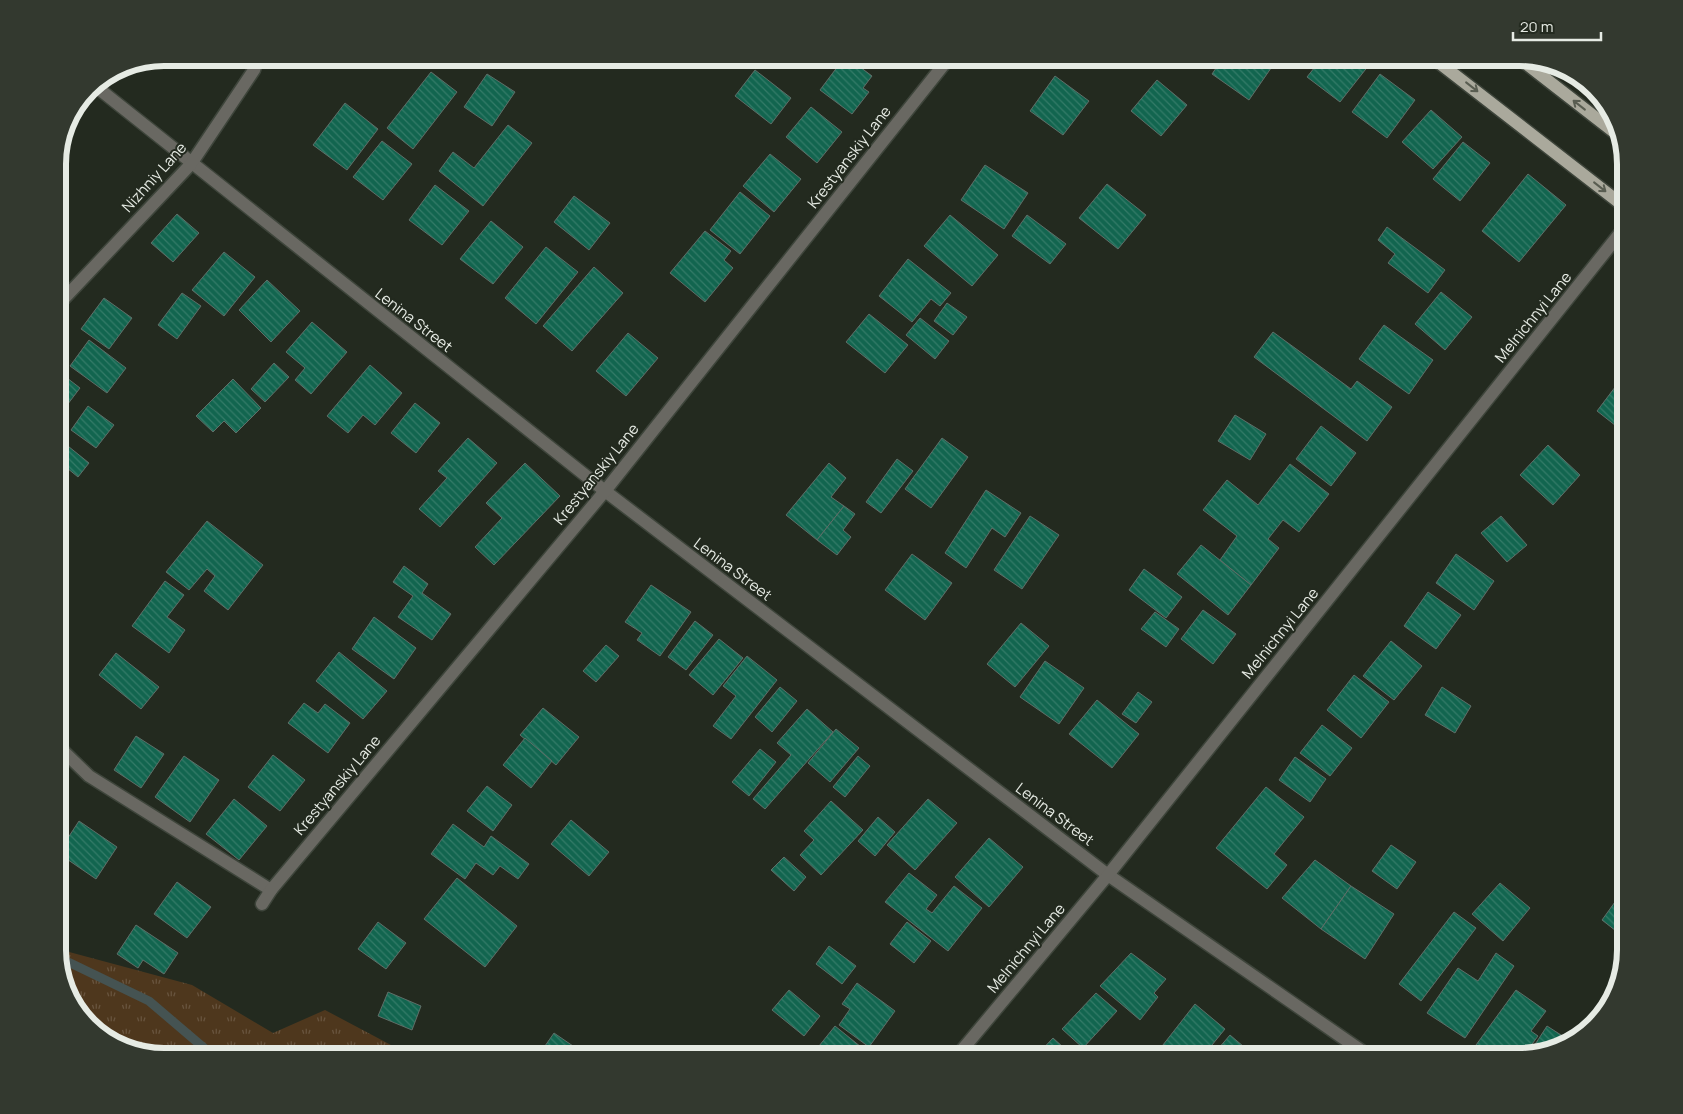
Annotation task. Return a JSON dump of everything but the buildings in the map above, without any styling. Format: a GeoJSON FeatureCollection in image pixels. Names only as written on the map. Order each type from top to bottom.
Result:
{"type":"FeatureCollection","features":[{"type":"Feature","properties":{"kind":"main road"},"geometry":{"type":"LineString","coordinates":[[1443,66],[1617,200]]}},
{"type":"Feature","properties":{"kind":"main road"},"geometry":{"type":"LineString","coordinates":[[1531,67],[1609,128]]}},
{"type":"Feature","properties":{"kind":"street","name":"Nizhniy Lane"},"geometry":{"type":"LineString","coordinates":[[66,297],[191,164],[255,66]]}},
{"type":"Feature","properties":{"kind":"street","name":"Krestyanskiy Lane"},"geometry":{"type":"LineString","coordinates":[[262,904],[271,890],[605,491],[943,66]]}},
{"type":"Feature","properties":{"kind":"street","name":"Lenina Street"},"geometry":{"type":"LineString","coordinates":[[101,90],[605,491],[1108,875],[1357,1048]]}},
{"type":"Feature","properties":{"kind":"street","name":"Melnichnyi Lane"},"geometry":{"type":"LineString","coordinates":[[964,1048],[1108,875],[1617,238]]}},
{"type":"Feature","properties":{"kind":"street"},"geometry":{"type":"LineString","coordinates":[[66,754],[89,776],[271,890]]}},
{"type":"Feature","properties":{"kind":"green space"},"geometry":{"type":"Polygon","coordinates":[[[66,951],[192,985],[273,1033],[325,1010],[391,1045],[392,1048],[164,1048],[133,1043],[121,1038],[95,1019],[79,999],[71,981],[66,951]]]}},
{"type":"Feature","properties":{"kind":"waterway"},"geometry":{"type":"LineString","coordinates":[[67,961],[149,1001],[204,1048]]}}]}
